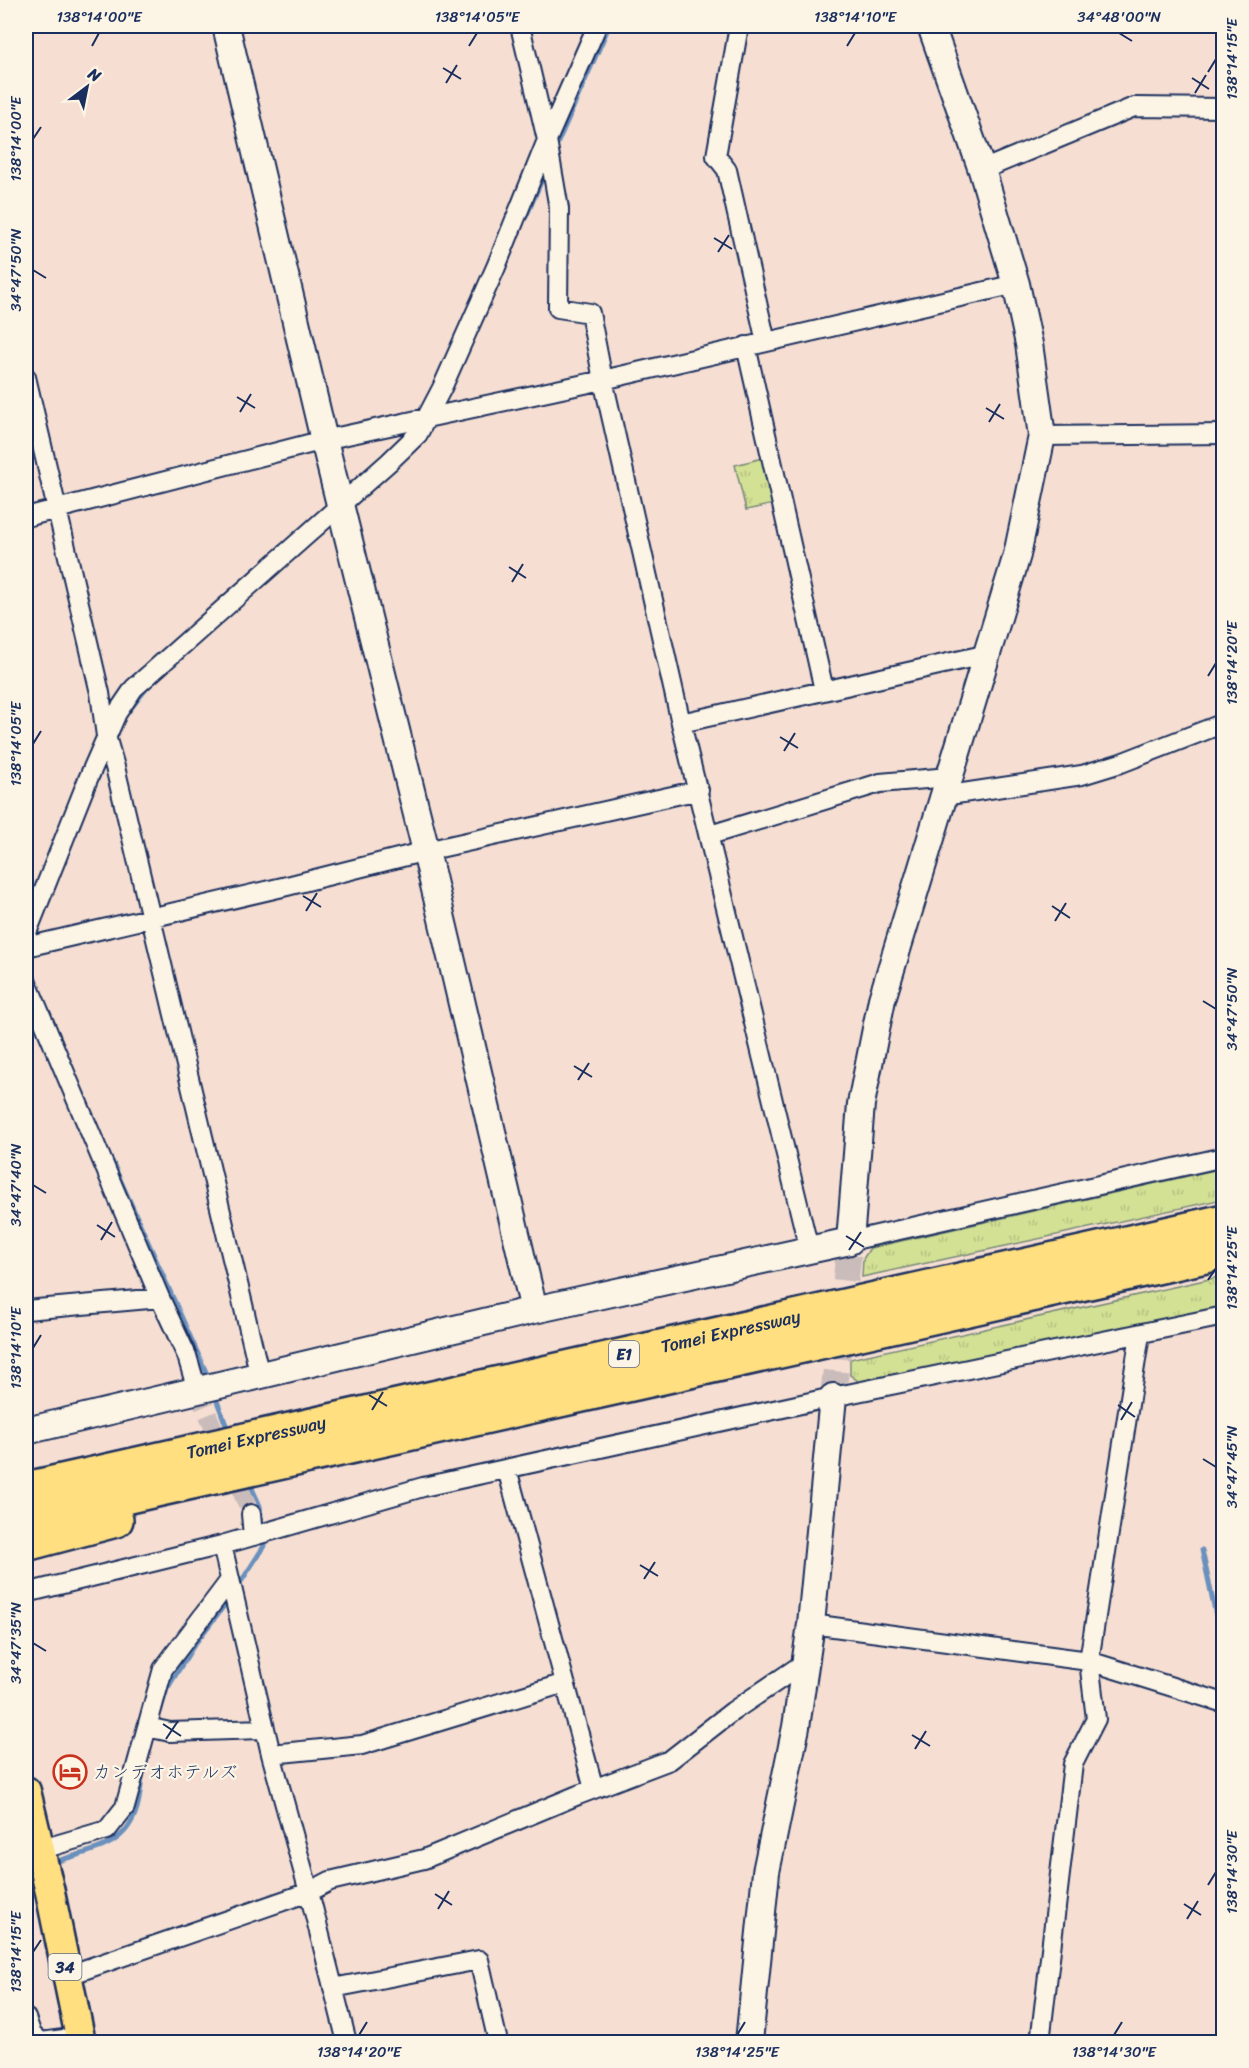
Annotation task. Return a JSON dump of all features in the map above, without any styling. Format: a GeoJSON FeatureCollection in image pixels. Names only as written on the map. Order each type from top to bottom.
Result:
{"type":"FeatureCollection","features":[{"type":"Feature","properties":{"kind":"highway","name":"Tomei Expressway"},"geometry":{"type":"LineString","coordinates":[[26,1489],[1224,1221]]}},
{"type":"Feature","properties":{"kind":"highway","name":"Tomei Expressway"},"geometry":{"type":"LineString","coordinates":[[26,1519],[1224,1252]]}},
{"type":"Feature","properties":{"kind":"highway"},"geometry":{"type":"LineString","coordinates":[[26,1544],[301,1470],[488,1416]]}},
{"type":"Feature","properties":{"kind":"main road","name":"34"},"geometry":{"type":"LineString","coordinates":[[26,1791],[50,1892],[80,2040]]}},
{"type":"Feature","properties":{"kind":"street"},"geometry":{"type":"LineString","coordinates":[[226,26],[324,440],[426,851],[534,1310]]}},
{"type":"Feature","properties":{"kind":"street"},"geometry":{"type":"LineString","coordinates":[[520,26],[547,142],[559,209],[558,308],[590,313],[603,380],[681,723],[809,1249]]}},
{"type":"Feature","properties":{"kind":"street"},"geometry":{"type":"LineString","coordinates":[[26,935],[106,737],[117,713],[134,688],[342,513],[418,434],[442,388],[496,267],[597,26]]}},
{"type":"Feature","properties":{"kind":"street"},"geometry":{"type":"LineString","coordinates":[[739,26],[716,156],[727,170],[766,342]]}},
{"type":"Feature","properties":{"kind":"street"},"geometry":{"type":"LineString","coordinates":[[850,1241],[861,1104],[882,999],[1017,555],[1042,436],[1029,344],[1016,284],[982,170],[931,26]]}},
{"type":"Feature","properties":{"kind":"street"},"geometry":{"type":"LineString","coordinates":[[982,170],[1134,107],[1224,108]]}},
{"type":"Feature","properties":{"kind":"street"},"geometry":{"type":"LineString","coordinates":[[26,517],[324,440],[603,380],[1016,284]]}},
{"type":"Feature","properties":{"kind":"street"},"geometry":{"type":"LineString","coordinates":[[746,346],[824,690]]}},
{"type":"Feature","properties":{"kind":"street"},"geometry":{"type":"LineString","coordinates":[[26,377],[100,693],[106,737],[114,761],[260,1376]]}},
{"type":"Feature","properties":{"kind":"street"},"geometry":{"type":"LineString","coordinates":[[1042,436],[1224,434]]}},
{"type":"Feature","properties":{"kind":"street"},"geometry":{"type":"LineString","coordinates":[[681,723],[988,654]]}},
{"type":"Feature","properties":{"kind":"street"},"geometry":{"type":"LineString","coordinates":[[710,835],[880,783],[946,787],[1082,775],[1121,763],[1224,723]]}},
{"type":"Feature","properties":{"kind":"street"},"geometry":{"type":"LineString","coordinates":[[26,947],[426,851],[699,790]]}},
{"type":"Feature","properties":{"kind":"street"},"geometry":{"type":"LineString","coordinates":[[26,980],[160,1298],[187,1356],[207,1388]]}},
{"type":"Feature","properties":{"kind":"street"},"geometry":{"type":"LineString","coordinates":[[26,1431],[534,1310],[1224,1157]]}},
{"type":"Feature","properties":{"kind":"street"},"geometry":{"type":"LineString","coordinates":[[26,1310],[160,1298]]}},
{"type":"Feature","properties":{"kind":"street"},"geometry":{"type":"LineString","coordinates":[[26,1593],[222,1545],[423,1487],[832,1397],[1224,1316]]}},
{"type":"Feature","properties":{"kind":"street"},"geometry":{"type":"LineString","coordinates":[[1040,2043],[1073,1764],[1096,1719],[1089,1661],[1140,1334]]}},
{"type":"Feature","properties":{"kind":"street"},"geometry":{"type":"LineString","coordinates":[[749,2043],[766,1872],[796,1727],[811,1624],[832,1397]]}},
{"type":"Feature","properties":{"kind":"street"},"geometry":{"type":"LineString","coordinates":[[507,1469],[594,1789]]}},
{"type":"Feature","properties":{"kind":"street"},"geometry":{"type":"LineString","coordinates":[[251,1514],[254,1536]]}},
{"type":"Feature","properties":{"kind":"street"},"geometry":{"type":"LineString","coordinates":[[222,1545],[271,1754],[347,2043]]}},
{"type":"Feature","properties":{"kind":"street"},"geometry":{"type":"LineString","coordinates":[[40,1853],[107,1830],[125,1807],[163,1669],[230,1580]]}},
{"type":"Feature","properties":{"kind":"street"},"geometry":{"type":"LineString","coordinates":[[811,1624],[1089,1661],[1224,1703]]}},
{"type":"Feature","properties":{"kind":"street"},"geometry":{"type":"LineString","coordinates":[[66,1976],[309,1892],[330,1881],[424,1859],[670,1760],[733,1711],[804,1663]]}},
{"type":"Feature","properties":{"kind":"street"},"geometry":{"type":"LineString","coordinates":[[271,1754],[362,1745],[565,1683]]}},
{"type":"Feature","properties":{"kind":"street"},"geometry":{"type":"LineString","coordinates":[[148,1727],[167,1731],[265,1729]]}},
{"type":"Feature","properties":{"kind":"street"},"geometry":{"type":"LineString","coordinates":[[333,1988],[479,1960],[498,2043]]}},
{"type":"Feature","properties":{"kind":"street"},"geometry":{"type":"LineString","coordinates":[[26,2018],[32,2035],[41,2042],[80,2040]]}},
{"type":"Feature","properties":{"kind":"green space"},"geometry":{"type":"Polygon","coordinates":[[[763,458],[774,504],[746,510],[735,465],[763,458]]]}},
{"type":"Feature","properties":{"kind":"green space"},"geometry":{"type":"Polygon","coordinates":[[[1223,1168],[1223,1199],[862,1277],[863,1259],[870,1248],[1223,1168]]]}},
{"type":"Feature","properties":{"kind":"green space"},"geometry":{"type":"Polygon","coordinates":[[[1223,1276],[1223,1307],[864,1385],[850,1375],[850,1359],[1223,1276]]]}},
{"type":"Feature","properties":{"kind":"waterway"},"geometry":{"type":"LineString","coordinates":[[554,151],[609,26]]}},
{"type":"Feature","properties":{"kind":"waterway"},"geometry":{"type":"LineString","coordinates":[[526,217],[546,170]]}},
{"type":"Feature","properties":{"kind":"waterway"},"geometry":{"type":"LineString","coordinates":[[132,707],[146,689]]}},
{"type":"Feature","properties":{"kind":"waterway"},"geometry":{"type":"LineString","coordinates":[[32,948],[31,973],[33,977]]}},
{"type":"Feature","properties":{"kind":"waterway"},"geometry":{"type":"LineString","coordinates":[[111,1159],[210,1381]]}},
{"type":"Feature","properties":{"kind":"waterway"},"geometry":{"type":"LineString","coordinates":[[214,1393],[226,1425]]}},
{"type":"Feature","properties":{"kind":"waterway"},"geometry":{"type":"LineString","coordinates":[[237,1588],[264,1546],[260,1506],[251,1486]]}},
{"type":"Feature","properties":{"kind":"waterway"},"geometry":{"type":"LineString","coordinates":[[1202,1550],[1224,1653]]}},
{"type":"Feature","properties":{"kind":"waterway"},"geometry":{"type":"LineString","coordinates":[[160,1712],[167,1689],[194,1645],[230,1598]]}},
{"type":"Feature","properties":{"kind":"waterway"},"geometry":{"type":"LineString","coordinates":[[52,1863],[103,1846],[124,1832],[137,1808],[142,1776]]}},
{"type":"Feature","properties":{"kind":"tunnel"},"geometry":{"type":"LineString","coordinates":[[833,1397],[850,1241]]}},
{"type":"Feature","properties":{"kind":"tunnel"},"geometry":{"type":"LineString","coordinates":[[197,1390],[251,1514]]}},
{"type":"Feature","properties":{"kind":"place","name":"カンデオホテルズ"},"geometry":{"type":"Point","coordinates":[70,1772]}}]}
